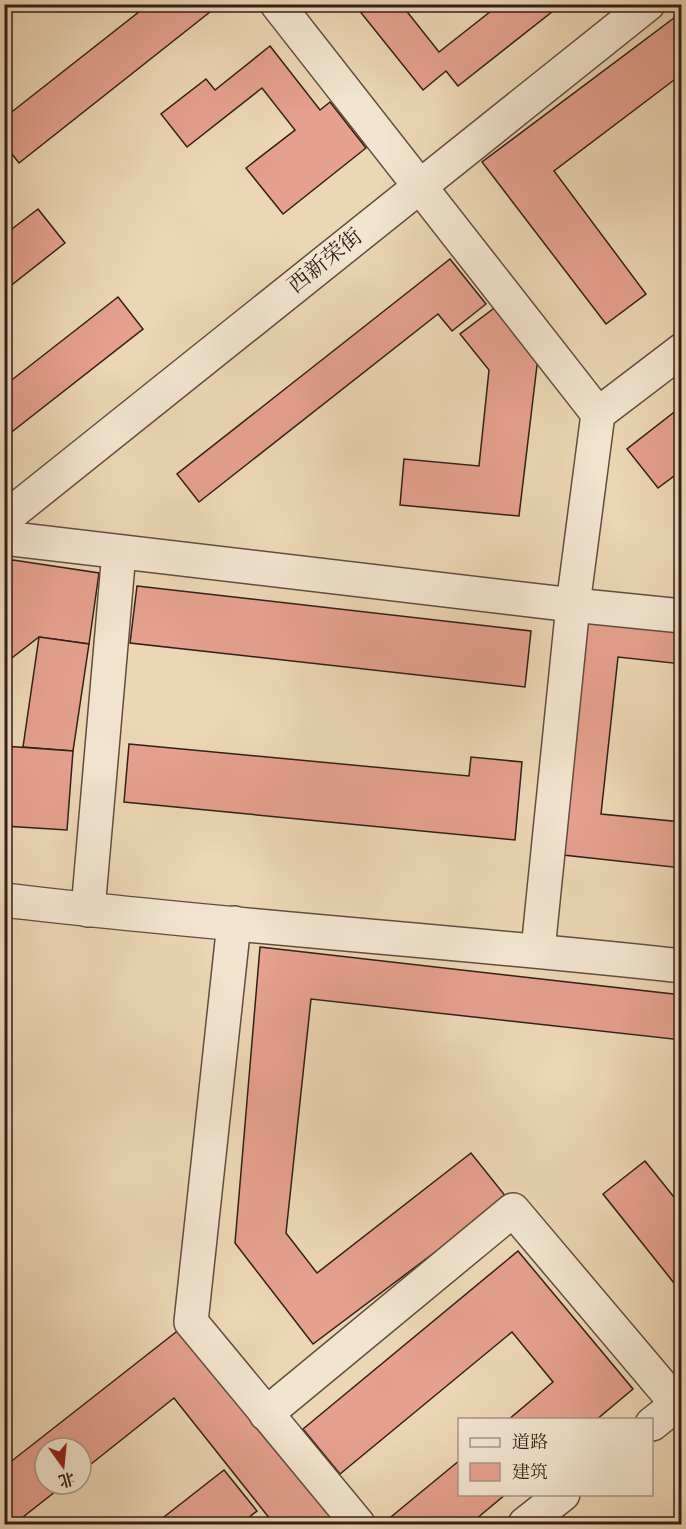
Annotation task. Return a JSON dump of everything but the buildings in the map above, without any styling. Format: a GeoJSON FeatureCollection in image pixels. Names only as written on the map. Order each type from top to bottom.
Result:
{"type":"FeatureCollection","features":[{"type":"Feature","properties":{"kind":"street"},"geometry":{"type":"LineString","coordinates":[[277,4],[598,414]]}},
{"type":"Feature","properties":{"kind":"street","name":"西新荣街"},"geometry":{"type":"LineString","coordinates":[[4,519],[648,4]]}},
{"type":"Feature","properties":{"kind":"street"},"geometry":{"type":"LineString","coordinates":[[538,950],[573,605],[598,414],[681,350]]}},
{"type":"Feature","properties":{"kind":"street"},"geometry":{"type":"LineString","coordinates":[[4,538],[681,616]]}},
{"type":"Feature","properties":{"kind":"street"},"geometry":{"type":"LineString","coordinates":[[88,910],[120,552]]}},
{"type":"Feature","properties":{"kind":"street"},"geometry":{"type":"LineString","coordinates":[[4,900],[88,910],[538,950],[681,966]]}},
{"type":"Feature","properties":{"kind":"street"},"geometry":{"type":"LineString","coordinates":[[234,923],[191,1322],[358,1524]]}},
{"type":"Feature","properties":{"kind":"street"},"geometry":{"type":"LineString","coordinates":[[267,1414],[513,1210],[680,1402],[653,1422]]}},
{"type":"Feature","properties":{"kind":"street"},"geometry":{"type":"LineString","coordinates":[[525,1524],[560,1496]]}}]}
